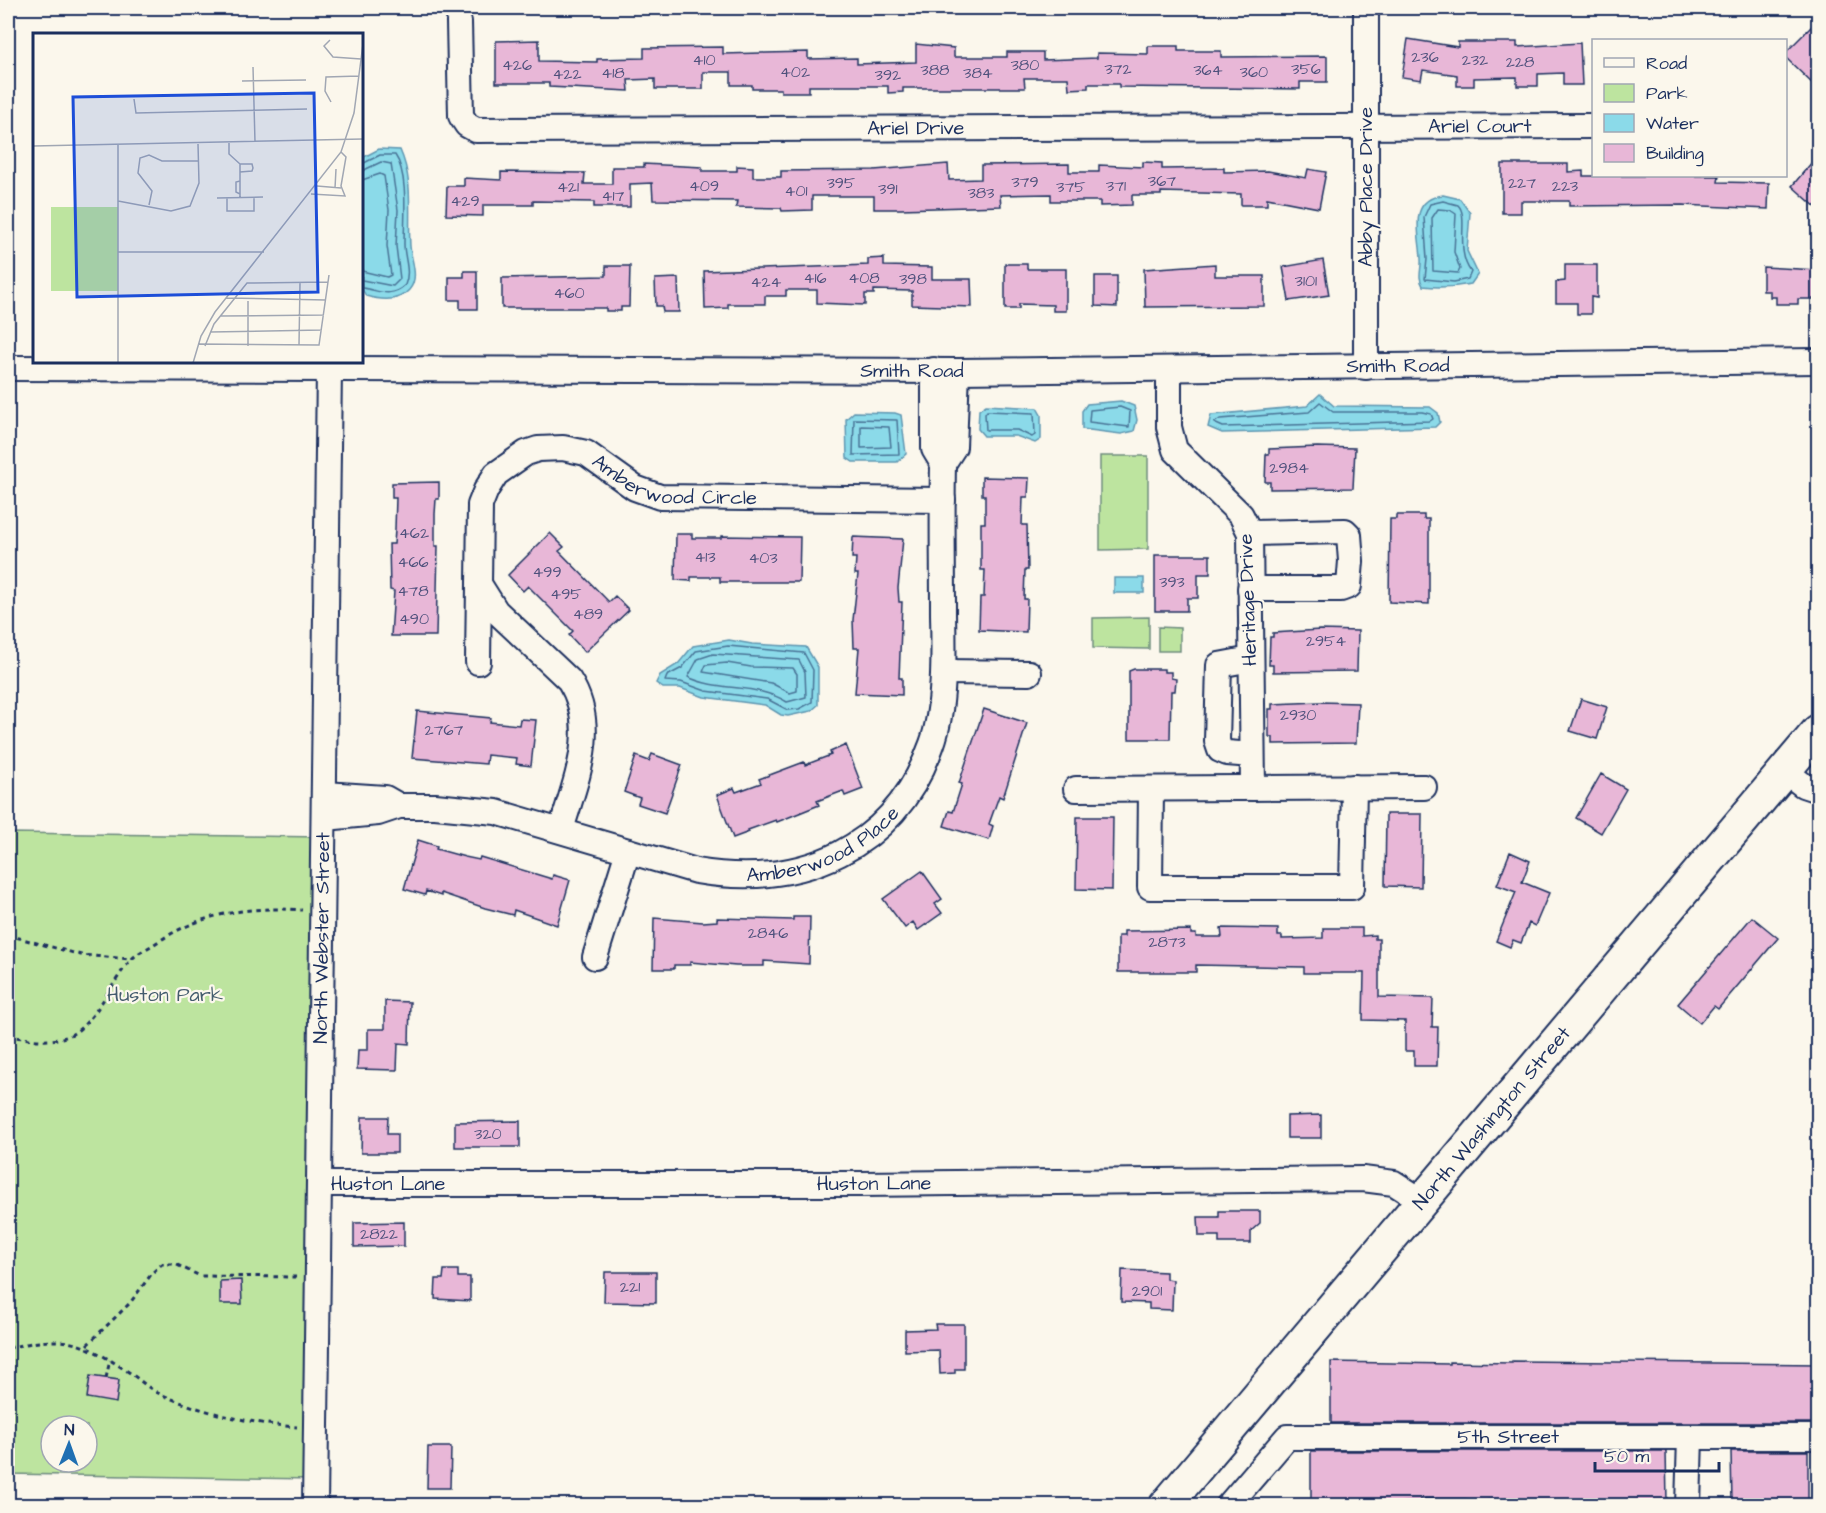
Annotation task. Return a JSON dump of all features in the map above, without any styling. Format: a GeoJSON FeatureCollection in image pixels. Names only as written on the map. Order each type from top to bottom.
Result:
{"type":"FeatureCollection","features":[{"type":"Feature","properties":{"kind":"main road","name":"North Washington Street"},"geometry":{"type":"LineString","coordinates":[[1165,1506],[1818,731]]}},
{"type":"Feature","properties":{"kind":"street","name":"Abby Place Drive"},"geometry":{"type":"LineString","coordinates":[[1366,8],[1366,367]]}},
{"type":"Feature","properties":{"kind":"street","name":"Ariel Drive"},"geometry":{"type":"LineString","coordinates":[[459,22],[461,116],[467,125],[476,130],[1366,126]]}},
{"type":"Feature","properties":{"kind":"street","name":"Ariel Court"},"geometry":{"type":"LineString","coordinates":[[1366,126],[1592,126]]}},
{"type":"Feature","properties":{"kind":"street","name":"Smith Road"},"geometry":{"type":"LineString","coordinates":[[8,368],[946,371],[1818,361]]}},
{"type":"Feature","properties":{"kind":"street","name":"North Webster Street"},"geometry":{"type":"LineString","coordinates":[[315,1506],[329,369]]}},
{"type":"Feature","properties":{"kind":"street","name":"Heritage Drive"},"geometry":{"type":"LineString","coordinates":[[1169,369],[1169,427],[1175,450],[1240,515],[1250,533],[1253,788]]}},
{"type":"Feature","properties":{"kind":"street","name":"Amberwood Place"},"geometry":{"type":"LineString","coordinates":[[325,806],[378,813],[399,806],[435,806],[496,812],[696,872],[728,877],[763,876],[812,866],[843,854],[866,839],[889,818],[909,791],[933,743],[944,672],[943,464],[954,447],[946,371]]}},
{"type":"Feature","properties":{"kind":"street","name":"Amberwood Circle"},"geometry":{"type":"LineString","coordinates":[[478,662],[480,505],[496,474],[526,453],[538,449],[563,448],[586,453],[635,488],[660,497],[943,500]]}},
{"type":"Feature","properties":{"kind":"street"},"geometry":{"type":"LineString","coordinates":[[1250,533],[1344,531],[1349,535],[1351,561],[1349,586],[1341,589],[1250,589]]}},
{"type":"Feature","properties":{"kind":"street"},"geometry":{"type":"LineString","coordinates":[[479,584],[496,611],[569,680],[576,691],[584,721],[585,747],[561,830]]}},
{"type":"Feature","properties":{"kind":"street"},"geometry":{"type":"LineString","coordinates":[[1251,659],[1219,665],[1217,741],[1220,750],[1227,753],[1252,754]]}},
{"type":"Feature","properties":{"kind":"street"},"geometry":{"type":"LineString","coordinates":[[944,672],[1029,673]]}},
{"type":"Feature","properties":{"kind":"street"},"geometry":{"type":"LineString","coordinates":[[1785,771],[1803,785],[1818,790]]}},
{"type":"Feature","properties":{"kind":"street"},"geometry":{"type":"LineString","coordinates":[[1076,789],[1424,787]]}},
{"type":"Feature","properties":{"kind":"street"},"geometry":{"type":"LineString","coordinates":[[1151,789],[1150,887],[1352,887],[1354,788]]}},
{"type":"Feature","properties":{"kind":"street"},"geometry":{"type":"LineString","coordinates":[[595,957],[628,851]]}},
{"type":"Feature","properties":{"kind":"street","name":"Huston Lane"},"geometry":{"type":"LineString","coordinates":[[320,1184],[861,1184],[1363,1179],[1394,1183],[1422,1201]]}},
{"type":"Feature","properties":{"kind":"street","name":"5th Street"},"geometry":{"type":"LineString","coordinates":[[1228,1506],[1287,1437],[1818,1437]]}},
{"type":"Feature","properties":{"kind":"street"},"geometry":{"type":"LineString","coordinates":[[1688,1506],[1690,1437]]}},
{"type":"Feature","properties":{"kind":"path"},"geometry":{"type":"LineString","coordinates":[[8,1036],[39,1040],[64,1038],[85,1024],[131,959],[168,934],[214,915],[264,907],[324,912]]}},
{"type":"Feature","properties":{"kind":"path"},"geometry":{"type":"LineString","coordinates":[[8,934],[81,955],[131,959]]}},
{"type":"Feature","properties":{"kind":"path"},"geometry":{"type":"LineString","coordinates":[[87,1345],[130,1304],[153,1272],[162,1264],[175,1264],[200,1276],[319,1278]]}},
{"type":"Feature","properties":{"kind":"path"},"geometry":{"type":"LineString","coordinates":[[8,1348],[33,1342],[64,1340],[87,1345],[155,1391],[185,1404],[232,1417],[316,1428]]}},
{"type":"Feature","properties":{"kind":"path"},"geometry":{"type":"LineString","coordinates":[[106,1378],[110,1360]]}},
{"type":"Feature","properties":{"kind":"green space"},"geometry":{"type":"Polygon","coordinates":[[[1100,456],[1148,456],[1148,549],[1100,550],[1100,456]]]}},
{"type":"Feature","properties":{"kind":"green space"},"geometry":{"type":"Polygon","coordinates":[[[1149,617],[1149,649],[1093,648],[1093,618],[1149,617]]]}},
{"type":"Feature","properties":{"kind":"green space"},"geometry":{"type":"Polygon","coordinates":[[[1158,627],[1180,628],[1180,651],[1158,651],[1158,627]]]}},
{"type":"Feature","properties":{"kind":"green space","name":"Huston Park"},"geometry":{"type":"Polygon","coordinates":[[[8,833],[325,837],[315,1479],[8,1474],[8,833]]]}},
{"type":"Feature","properties":{"kind":"water"},"geometry":{"type":"Polygon","coordinates":[[[379,149],[400,150],[407,173],[414,280],[405,294],[394,299],[377,299],[366,296],[363,291],[364,157],[379,149]]]}},
{"type":"Feature","properties":{"kind":"water"},"geometry":{"type":"Polygon","coordinates":[[[1443,195],[1460,199],[1470,213],[1467,251],[1478,274],[1471,284],[1435,287],[1423,286],[1421,282],[1418,229],[1420,211],[1424,204],[1432,198],[1443,195]]]}},
{"type":"Feature","properties":{"kind":"water"},"geometry":{"type":"Polygon","coordinates":[[[1320,394],[1334,406],[1430,407],[1438,413],[1440,422],[1435,427],[1222,433],[1208,427],[1211,415],[1307,406],[1320,394]]]}},
{"type":"Feature","properties":{"kind":"water"},"geometry":{"type":"Polygon","coordinates":[[[1121,401],[1134,406],[1137,420],[1134,431],[1121,434],[1082,429],[1082,411],[1087,404],[1121,401]]]}},
{"type":"Feature","properties":{"kind":"water"},"geometry":{"type":"Polygon","coordinates":[[[986,405],[1037,408],[1041,415],[1041,439],[1035,443],[1016,436],[984,436],[978,429],[979,410],[986,405]]]}},
{"type":"Feature","properties":{"kind":"water"},"geometry":{"type":"Polygon","coordinates":[[[854,412],[901,415],[906,454],[897,462],[853,462],[847,458],[846,419],[854,412]]]}},
{"type":"Feature","properties":{"kind":"water"},"geometry":{"type":"Polygon","coordinates":[[[1114,578],[1144,578],[1144,593],[1114,593],[1114,578]]]}},
{"type":"Feature","properties":{"kind":"water"},"geometry":{"type":"Polygon","coordinates":[[[729,640],[752,644],[806,647],[818,667],[818,705],[811,711],[788,716],[781,715],[765,705],[704,697],[680,688],[663,688],[656,683],[660,675],[678,664],[693,646],[729,640]]]}},
{"type":"Feature","properties":{"kind":"building"},"geometry":{"type":"Polygon","coordinates":[[[1818,20],[1818,89],[1787,59],[1787,51],[1818,20]]]}},
{"type":"Feature","properties":{"kind":"building"},"geometry":{"type":"Polygon","coordinates":[[[1408,39],[1458,47],[1458,42],[1517,42],[1517,47],[1580,43],[1582,85],[1563,85],[1563,73],[1538,74],[1538,86],[1517,86],[1517,77],[1474,78],[1474,86],[1457,86],[1457,75],[1423,70],[1421,80],[1402,77],[1408,39]]]}},
{"type":"Feature","properties":{"kind":"building"},"geometry":{"type":"Polygon","coordinates":[[[539,40],[539,61],[597,62],[597,59],[644,58],[644,48],[723,47],[723,54],[808,52],[808,59],[857,58],[857,64],[916,62],[916,44],[954,48],[954,57],[1007,57],[1007,52],[1043,52],[1043,60],[1097,58],[1097,53],[1148,54],[1148,46],[1178,46],[1178,51],[1221,51],[1221,57],[1327,56],[1327,82],[1300,82],[1300,89],[1119,87],[1119,84],[1088,84],[1088,88],[1069,89],[1068,78],[1024,78],[1025,88],[903,88],[903,92],[888,93],[888,86],[809,86],[809,92],[781,92],[781,89],[752,89],[752,85],[731,85],[731,72],[703,72],[703,89],[655,89],[655,79],[628,80],[629,91],[549,87],[549,83],[496,83],[496,41],[539,40]]]}},
{"type":"Feature","properties":{"kind":"building"},"geometry":{"type":"Polygon","coordinates":[[[1818,155],[1818,209],[1792,186],[1818,155]]]}},
{"type":"Feature","properties":{"kind":"building"},"geometry":{"type":"Polygon","coordinates":[[[1143,162],[1162,163],[1162,169],[1224,168],[1224,172],[1268,171],[1306,178],[1308,169],[1326,172],[1319,208],[1267,198],[1267,205],[1241,205],[1241,194],[1161,192],[1161,195],[1132,195],[1132,205],[1100,206],[1100,201],[1051,201],[1051,194],[1000,195],[1001,206],[901,209],[874,209],[874,196],[812,196],[812,210],[782,211],[781,208],[736,207],[737,201],[653,200],[652,183],[630,184],[630,207],[594,207],[594,202],[533,201],[533,205],[483,205],[483,216],[446,215],[447,186],[464,186],[464,178],[501,180],[501,172],[585,173],[584,184],[612,184],[612,167],[644,167],[644,164],[702,167],[702,171],[737,171],[737,166],[753,167],[753,177],[781,177],[781,171],[874,170],[948,164],[949,180],[981,179],[981,165],[1069,164],[1069,172],[1099,172],[1099,165],[1143,167],[1143,162]]]}},
{"type":"Feature","properties":{"kind":"building"},"geometry":{"type":"Polygon","coordinates":[[[1502,164],[1568,164],[1568,172],[1583,171],[1583,176],[1592,177],[1719,177],[1718,182],[1769,183],[1768,209],[1682,205],[1569,206],[1569,201],[1521,201],[1521,213],[1502,213],[1502,164]]]}},
{"type":"Feature","properties":{"kind":"building"},"geometry":{"type":"Polygon","coordinates":[[[884,258],[884,266],[932,267],[932,279],[971,279],[972,307],[912,305],[912,291],[874,290],[874,294],[865,294],[865,305],[817,303],[817,290],[786,290],[786,296],[765,296],[765,304],[728,304],[728,308],[705,309],[704,271],[868,265],[868,259],[884,258]]]}},
{"type":"Feature","properties":{"kind":"building"},"geometry":{"type":"Polygon","coordinates":[[[1323,260],[1329,295],[1289,301],[1283,267],[1323,260]]]}},
{"type":"Feature","properties":{"kind":"building"},"geometry":{"type":"Polygon","coordinates":[[[1005,264],[1027,264],[1027,269],[1066,269],[1066,311],[1053,311],[1053,305],[1019,304],[1019,309],[1005,309],[1005,264]]]}},
{"type":"Feature","properties":{"kind":"building"},"geometry":{"type":"Polygon","coordinates":[[[1215,264],[1215,276],[1264,276],[1264,306],[1145,307],[1144,269],[1215,264]]]}},
{"type":"Feature","properties":{"kind":"building"},"geometry":{"type":"Polygon","coordinates":[[[1565,265],[1597,265],[1597,298],[1591,297],[1591,314],[1577,314],[1577,303],[1556,303],[1556,282],[1565,281],[1565,265]]]}},
{"type":"Feature","properties":{"kind":"building"},"geometry":{"type":"Polygon","coordinates":[[[606,266],[630,266],[629,307],[621,307],[621,311],[606,311],[606,308],[502,308],[502,278],[606,276],[606,266]]]}},
{"type":"Feature","properties":{"kind":"building"},"geometry":{"type":"Polygon","coordinates":[[[1763,267],[1818,270],[1818,299],[1798,299],[1798,304],[1776,304],[1776,297],[1770,297],[1770,291],[1763,291],[1763,267]]]}},
{"type":"Feature","properties":{"kind":"building"},"geometry":{"type":"Polygon","coordinates":[[[464,271],[477,271],[477,309],[460,309],[460,300],[449,300],[449,277],[464,277],[464,271]]]}},
{"type":"Feature","properties":{"kind":"building"},"geometry":{"type":"Polygon","coordinates":[[[1095,276],[1117,276],[1117,307],[1095,306],[1095,276]]]}},
{"type":"Feature","properties":{"kind":"building"},"geometry":{"type":"Polygon","coordinates":[[[678,278],[679,312],[663,312],[662,306],[656,306],[655,279],[678,278]]]}},
{"type":"Feature","properties":{"kind":"building"},"geometry":{"type":"Polygon","coordinates":[[[1355,448],[1353,488],[1270,489],[1270,482],[1265,482],[1266,454],[1269,454],[1269,449],[1355,448]]]}},
{"type":"Feature","properties":{"kind":"building"},"geometry":{"type":"Polygon","coordinates":[[[982,477],[1029,478],[1028,497],[1023,497],[1022,525],[1027,525],[1028,570],[1025,570],[1024,599],[1027,599],[1026,632],[979,630],[980,597],[984,597],[985,570],[981,570],[981,523],[985,523],[985,495],[982,495],[982,477]]]}},
{"type":"Feature","properties":{"kind":"building"},"geometry":{"type":"Polygon","coordinates":[[[439,482],[439,499],[436,499],[435,514],[435,546],[438,546],[436,636],[391,636],[394,591],[390,590],[389,544],[394,544],[396,498],[392,498],[392,483],[439,482]]]}},
{"type":"Feature","properties":{"kind":"building"},"geometry":{"type":"Polygon","coordinates":[[[1396,515],[1424,515],[1424,519],[1429,519],[1429,604],[1389,602],[1390,519],[1396,519],[1396,515]]]}},
{"type":"Feature","properties":{"kind":"building"},"geometry":{"type":"Polygon","coordinates":[[[550,533],[564,547],[559,551],[609,602],[615,596],[629,610],[585,652],[569,635],[573,631],[528,586],[523,591],[508,575],[550,533]]]}},
{"type":"Feature","properties":{"kind":"building"},"geometry":{"type":"Polygon","coordinates":[[[676,534],[692,534],[692,538],[800,537],[799,582],[720,582],[720,577],[691,577],[691,581],[675,580],[676,534]]]}},
{"type":"Feature","properties":{"kind":"building"},"geometry":{"type":"Polygon","coordinates":[[[853,537],[903,539],[898,588],[899,602],[902,602],[899,678],[902,678],[902,695],[855,693],[859,648],[854,648],[853,620],[858,574],[855,574],[856,558],[852,558],[853,537]]]}},
{"type":"Feature","properties":{"kind":"building"},"geometry":{"type":"Polygon","coordinates":[[[1155,555],[1210,555],[1210,574],[1198,574],[1198,598],[1187,598],[1187,611],[1155,611],[1155,555]]]}},
{"type":"Feature","properties":{"kind":"building"},"geometry":{"type":"Polygon","coordinates":[[[1320,630],[1358,631],[1357,671],[1273,672],[1273,665],[1269,665],[1270,637],[1273,637],[1273,633],[1320,630]]]}},
{"type":"Feature","properties":{"kind":"building"},"geometry":{"type":"Polygon","coordinates":[[[1164,669],[1164,672],[1171,672],[1171,678],[1176,679],[1175,691],[1171,691],[1170,739],[1129,739],[1129,671],[1164,669]]]}},
{"type":"Feature","properties":{"kind":"building"},"geometry":{"type":"Polygon","coordinates":[[[1581,699],[1607,707],[1597,739],[1570,731],[1581,699]]]}},
{"type":"Feature","properties":{"kind":"building"},"geometry":{"type":"Polygon","coordinates":[[[1358,703],[1356,743],[1273,744],[1273,737],[1269,737],[1269,709],[1272,709],[1272,704],[1358,703]]]}},
{"type":"Feature","properties":{"kind":"building"},"geometry":{"type":"Polygon","coordinates":[[[984,709],[1027,723],[1003,798],[999,796],[989,824],[993,826],[989,840],[944,826],[949,811],[953,812],[962,784],[959,783],[984,709]]]}},
{"type":"Feature","properties":{"kind":"building"},"geometry":{"type":"Polygon","coordinates":[[[417,711],[491,718],[490,722],[519,725],[520,719],[536,720],[531,766],[516,764],[517,758],[487,755],[486,764],[412,758],[417,711]]]}},
{"type":"Feature","properties":{"kind":"building"},"geometry":{"type":"Polygon","coordinates":[[[846,745],[863,789],[845,796],[843,791],[817,801],[819,805],[777,822],[776,820],[748,830],[749,832],[733,838],[717,795],[734,788],[736,792],[761,783],[759,779],[804,762],[805,765],[831,755],[830,752],[846,745]]]}},
{"type":"Feature","properties":{"kind":"building"},"geometry":{"type":"Polygon","coordinates":[[[652,754],[682,765],[665,813],[638,804],[640,798],[624,792],[636,756],[649,761],[652,754]]]}},
{"type":"Feature","properties":{"kind":"building"},"geometry":{"type":"Polygon","coordinates":[[[1601,774],[1626,789],[1601,833],[1576,818],[1601,774]]]}},
{"type":"Feature","properties":{"kind":"building"},"geometry":{"type":"Polygon","coordinates":[[[1386,814],[1422,814],[1421,887],[1385,886],[1386,814]]]}},
{"type":"Feature","properties":{"kind":"building"},"geometry":{"type":"Polygon","coordinates":[[[1077,817],[1113,817],[1112,890],[1076,889],[1077,817]]]}},
{"type":"Feature","properties":{"kind":"building"},"geometry":{"type":"Polygon","coordinates":[[[418,840],[437,846],[436,849],[465,857],[479,860],[480,857],[552,879],[553,875],[570,880],[557,925],[514,910],[513,915],[441,893],[441,896],[426,891],[425,895],[404,889],[418,840]]]}},
{"type":"Feature","properties":{"kind":"building"},"geometry":{"type":"Polygon","coordinates":[[[1510,852],[1530,861],[1522,882],[1549,893],[1535,926],[1529,923],[1521,943],[1513,940],[1510,947],[1496,941],[1516,892],[1497,885],[1510,852]]]}},
{"type":"Feature","properties":{"kind":"building"},"geometry":{"type":"Polygon","coordinates":[[[922,871],[942,899],[935,904],[942,913],[918,930],[913,922],[905,928],[883,899],[922,871]]]}},
{"type":"Feature","properties":{"kind":"building"},"geometry":{"type":"Polygon","coordinates":[[[793,917],[810,917],[809,964],[764,961],[764,966],[736,966],[690,962],[690,965],[674,965],[674,969],[653,969],[654,918],[703,922],[717,921],[717,918],[793,920],[793,917]]]}},
{"type":"Feature","properties":{"kind":"building"},"geometry":{"type":"Polygon","coordinates":[[[1752,917],[1778,938],[1718,1009],[1714,1006],[1700,1023],[1678,1004],[1752,917]]]}},
{"type":"Feature","properties":{"kind":"building"},"geometry":{"type":"Polygon","coordinates":[[[1221,928],[1278,929],[1278,936],[1282,936],[1282,939],[1323,938],[1323,928],[1362,928],[1362,936],[1375,935],[1375,939],[1379,939],[1379,997],[1433,998],[1432,1027],[1438,1027],[1437,1066],[1414,1066],[1414,1051],[1405,1051],[1405,1021],[1363,1020],[1364,973],[1304,973],[1304,967],[1196,965],[1196,972],[1118,972],[1118,936],[1124,936],[1124,931],[1191,930],[1191,934],[1196,934],[1196,937],[1222,937],[1221,928]]]}},
{"type":"Feature","properties":{"kind":"building"},"geometry":{"type":"Polygon","coordinates":[[[385,1001],[410,1002],[409,1044],[398,1043],[397,1070],[357,1069],[358,1050],[368,1050],[368,1029],[385,1029],[385,1001]]]}},
{"type":"Feature","properties":{"kind":"building"},"geometry":{"type":"Polygon","coordinates":[[[1321,1115],[1321,1138],[1287,1138],[1287,1116],[1321,1115]]]}},
{"type":"Feature","properties":{"kind":"building"},"geometry":{"type":"Polygon","coordinates":[[[362,1117],[388,1117],[387,1134],[397,1134],[397,1153],[361,1153],[362,1117]]]}},
{"type":"Feature","properties":{"kind":"building"},"geometry":{"type":"Polygon","coordinates":[[[520,1121],[520,1147],[455,1147],[455,1122],[520,1121]]]}},
{"type":"Feature","properties":{"kind":"building"},"geometry":{"type":"Polygon","coordinates":[[[1219,1211],[1260,1211],[1260,1223],[1251,1231],[1251,1243],[1219,1243],[1219,1236],[1199,1236],[1198,1217],[1219,1217],[1219,1211]]]}},
{"type":"Feature","properties":{"kind":"building"},"geometry":{"type":"Polygon","coordinates":[[[404,1222],[404,1246],[354,1247],[354,1223],[404,1222]]]}},
{"type":"Feature","properties":{"kind":"building"},"geometry":{"type":"Polygon","coordinates":[[[444,1270],[458,1270],[458,1277],[470,1277],[470,1301],[435,1299],[436,1279],[443,1279],[444,1270]]]}},
{"type":"Feature","properties":{"kind":"building"},"geometry":{"type":"Polygon","coordinates":[[[1122,1270],[1166,1272],[1166,1279],[1173,1280],[1172,1310],[1149,1309],[1149,1303],[1121,1302],[1122,1270]]]}},
{"type":"Feature","properties":{"kind":"building"},"geometry":{"type":"Polygon","coordinates":[[[605,1272],[656,1272],[656,1303],[604,1302],[605,1272]]]}},
{"type":"Feature","properties":{"kind":"building"},"geometry":{"type":"Polygon","coordinates":[[[241,1280],[242,1304],[220,1304],[220,1281],[241,1280]]]}},
{"type":"Feature","properties":{"kind":"building"},"geometry":{"type":"Polygon","coordinates":[[[935,1324],[964,1324],[964,1369],[955,1369],[955,1373],[940,1374],[939,1350],[905,1351],[905,1330],[936,1329],[935,1324]]]}},
{"type":"Feature","properties":{"kind":"building"},"geometry":{"type":"Polygon","coordinates":[[[1512,1361],[1818,1364],[1818,1423],[1331,1423],[1331,1362],[1450,1364],[1450,1362],[1512,1363],[1512,1361]]]}},
{"type":"Feature","properties":{"kind":"building"},"geometry":{"type":"Polygon","coordinates":[[[90,1376],[119,1380],[116,1403],[87,1398],[90,1376]]]}},
{"type":"Feature","properties":{"kind":"building"},"geometry":{"type":"Polygon","coordinates":[[[428,1447],[451,1447],[450,1488],[427,1488],[428,1447]]]}},
{"type":"Feature","properties":{"kind":"building"},"geometry":{"type":"Polygon","coordinates":[[[1311,1451],[1666,1451],[1667,1502],[1645,1502],[1645,1506],[1569,1506],[1569,1501],[1488,1500],[1488,1506],[1471,1506],[1471,1501],[1466,1499],[1420,1499],[1420,1502],[1311,1506],[1311,1451]]]}},
{"type":"Feature","properties":{"kind":"building"},"geometry":{"type":"Polygon","coordinates":[[[1731,1451],[1808,1451],[1808,1506],[1732,1503],[1731,1451]]]}}]}
